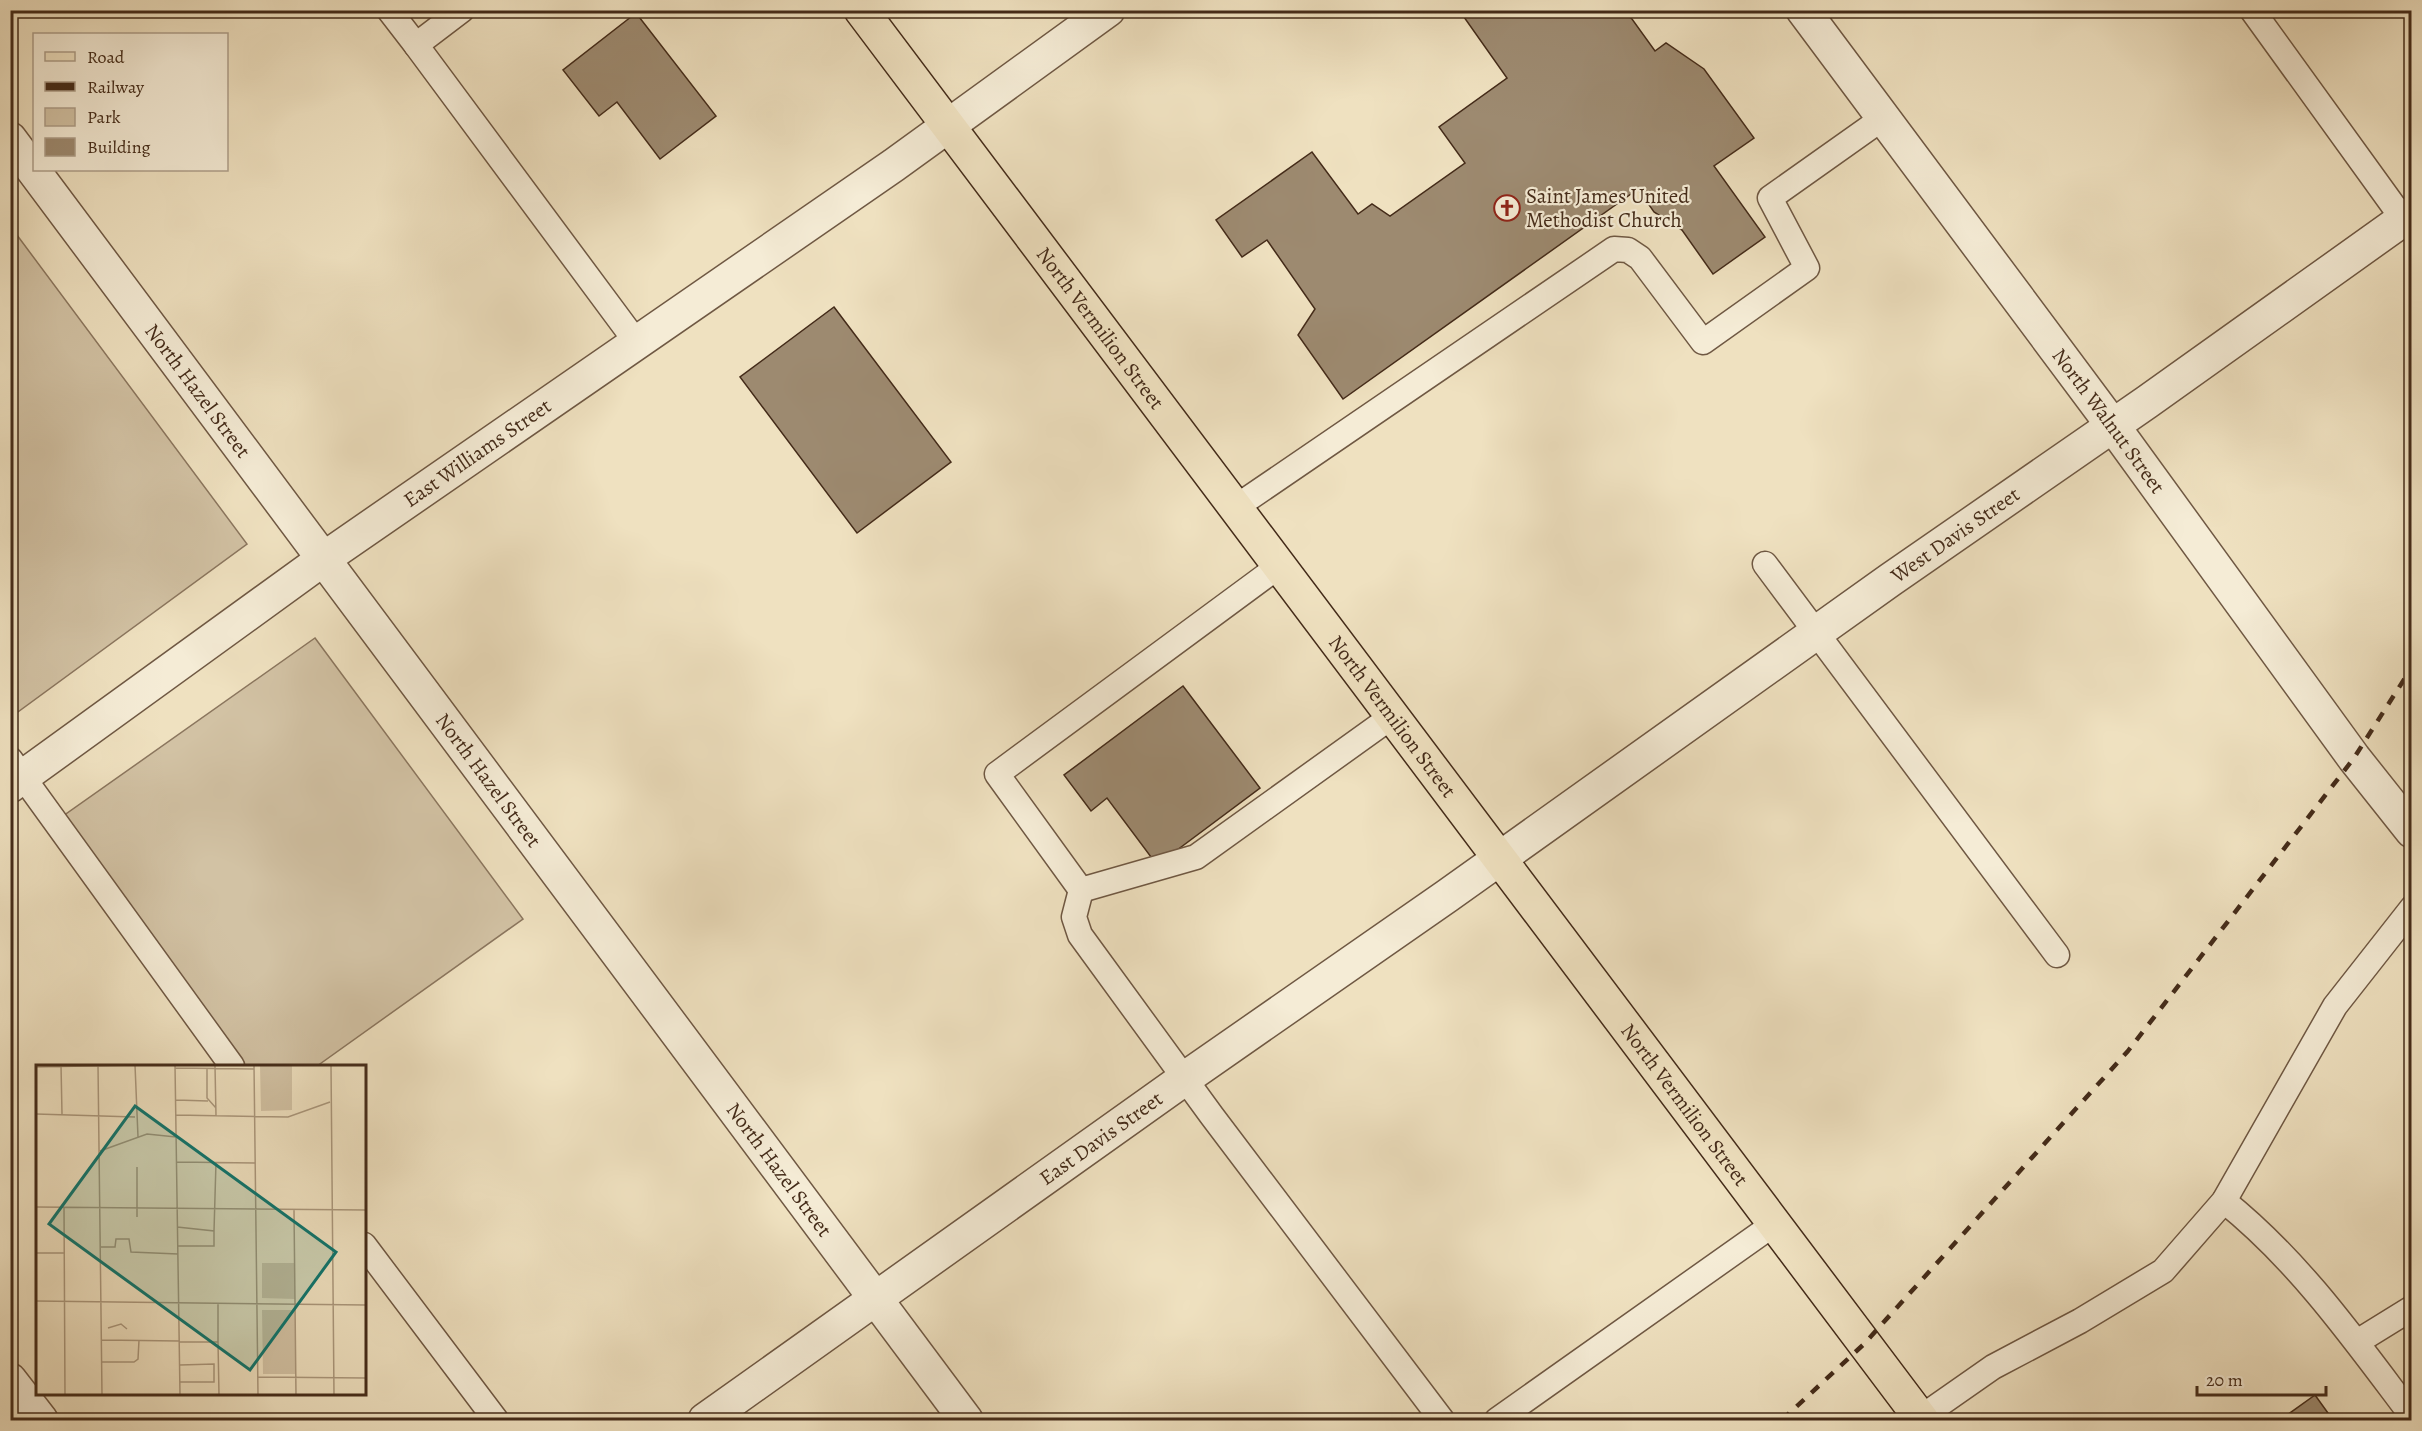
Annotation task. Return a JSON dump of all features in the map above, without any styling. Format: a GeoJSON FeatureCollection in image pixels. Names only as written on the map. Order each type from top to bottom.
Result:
{"type":"FeatureCollection","features":[{"type":"Feature","properties":{"kind":"main road","name":"North Vermilion Street"},"geometry":{"type":"LineString","coordinates":[[861,10],[1279,566],[1394,715],[1499,860],[1921,1419]]}},
{"type":"Feature","properties":{"kind":"street","name":"East Williams Street"},"geometry":{"type":"LineString","coordinates":[[15,774],[948,126],[1108,10]]}},
{"type":"Feature","properties":{"kind":"street","name":"North Walnut Street"},"geometry":{"type":"LineString","coordinates":[[1803,10],[2113,426],[2354,758],[2412,831]]}},
{"type":"Feature","properties":{"kind":"street","name":"North Hazel Street"},"geometry":{"type":"LineString","coordinates":[[10,139],[33,170]]}},
{"type":"Feature","properties":{"kind":"street","name":"North Hazel Street"},"geometry":{"type":"LineString","coordinates":[[34,171],[966,1420]]}},
{"type":"Feature","properties":{"kind":"street","name":"West Davis Street"},"geometry":{"type":"LineString","coordinates":[[1499,860],[2407,216]]}},
{"type":"Feature","properties":{"kind":"street","name":"East Davis Street"},"geometry":{"type":"LineString","coordinates":[[705,1420],[1184,1079],[1499,860]]}},
{"type":"Feature","properties":{"kind":"street"},"geometry":{"type":"LineString","coordinates":[[10,1380],[41,1420]]}},
{"type":"Feature","properties":{"kind":"lane"},"geometry":{"type":"LineString","coordinates":[[389,10],[637,343]]}},
{"type":"Feature","properties":{"kind":"lane"},"geometry":{"type":"LineString","coordinates":[[416,45],[462,10]]}},
{"type":"Feature","properties":{"kind":"lane"},"geometry":{"type":"LineString","coordinates":[[2252,10],[2407,216]]}},
{"type":"Feature","properties":{"kind":"lane"},"geometry":{"type":"LineString","coordinates":[[1236,507],[1614,249],[1628,250],[1640,258],[1702,342],[1807,268],[1770,198],[1883,118]]}},
{"type":"Feature","properties":{"kind":"lane"},"geometry":{"type":"LineString","coordinates":[[1765,564],[2057,955]]}},
{"type":"Feature","properties":{"kind":"lane"},"geometry":{"type":"LineString","coordinates":[[1081,890],[997,774],[1279,566]]}},
{"type":"Feature","properties":{"kind":"lane"},"geometry":{"type":"LineString","coordinates":[[1081,890],[1196,857],[1394,715]]}},
{"type":"Feature","properties":{"kind":"lane"},"geometry":{"type":"LineString","coordinates":[[15,774],[231,1065]]}},
{"type":"Feature","properties":{"kind":"lane"},"geometry":{"type":"LineString","coordinates":[[1081,890],[1074,917],[1080,935],[1184,1079],[1442,1420]]}},
{"type":"Feature","properties":{"kind":"lane"},"geometry":{"type":"LineString","coordinates":[[1921,1419],[1993,1367],[2080,1321],[2163,1270],[2224,1201],[2335,1006],[2412,908]]}},
{"type":"Feature","properties":{"kind":"lane"},"geometry":{"type":"LineString","coordinates":[[2224,1201],[2261,1230],[2314,1288],[2412,1416]]}},
{"type":"Feature","properties":{"kind":"lane"},"geometry":{"type":"LineString","coordinates":[[1497,1420],[1774,1224]]}},
{"type":"Feature","properties":{"kind":"lane"},"geometry":{"type":"LineString","coordinates":[[366,1248],[496,1420]]}},
{"type":"Feature","properties":{"kind":"lane"},"geometry":{"type":"LineString","coordinates":[[2357,1342],[2412,1308]]}},
{"type":"Feature","properties":{"kind":"green space"},"geometry":{"type":"Polygon","coordinates":[[[11,227],[247,544],[10,717],[11,227]]]}},
{"type":"Feature","properties":{"kind":"green space"},"geometry":{"type":"Polygon","coordinates":[[[315,638],[523,919],[318,1065],[231,1065],[56,821],[315,638]]]}},
{"type":"Feature","properties":{"kind":"building","name":"Saint James United Methodist Church"},"geometry":{"type":"Polygon","coordinates":[[[1459,10],[1597,10],[1601,16],[1608,10],[1620,10],[1632,19],[1655,51],[1666,43],[1704,69],[1754,138],[1714,166],[1765,237],[1713,274],[1682,230],[1654,212],[1638,189],[1343,399],[1298,335],[1315,309],[1267,240],[1242,257],[1216,220],[1312,152],[1358,214],[1372,204],[1390,216],[1465,163],[1439,127],[1507,78],[1459,10]]]}},
{"type":"Feature","properties":{"kind":"building"},"geometry":{"type":"Polygon","coordinates":[[[636,13],[716,116],[660,159],[617,102],[599,116],[563,70],[636,13]]]}},
{"type":"Feature","properties":{"kind":"building"},"geometry":{"type":"Polygon","coordinates":[[[834,307],[951,462],[857,533],[740,377],[834,307]]]}},
{"type":"Feature","properties":{"kind":"building"},"geometry":{"type":"Polygon","coordinates":[[[1183,686],[1260,788],[1157,865],[1107,798],[1091,811],[1064,775],[1183,686]]]}},
{"type":"Feature","properties":{"kind":"building"},"geometry":{"type":"Polygon","coordinates":[[[2315,1395],[2333,1420],[2280,1420],[2315,1395]]]}},
{"type":"Feature","properties":{"kind":"railway"},"geometry":{"type":"LineString","coordinates":[[1782,1420],[1864,1344],[2128,1051],[2354,758],[2412,667]]}},
{"type":"Feature","properties":{"kind":"place","name":"Saint James United Methodist Church"},"geometry":{"type":"Point","coordinates":[1507,208]}}]}
